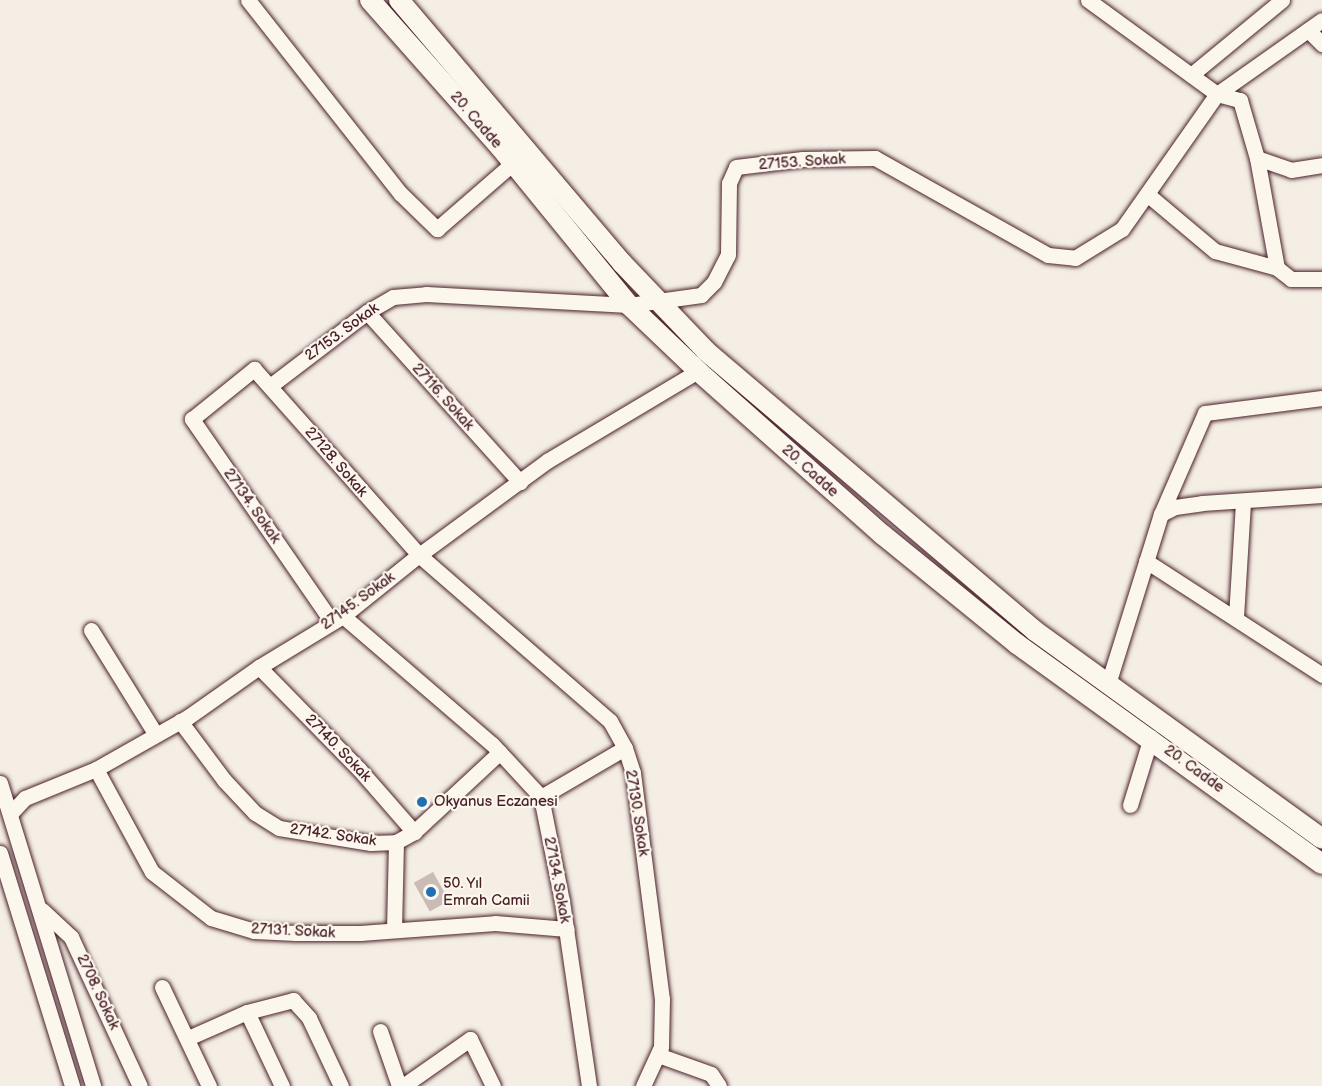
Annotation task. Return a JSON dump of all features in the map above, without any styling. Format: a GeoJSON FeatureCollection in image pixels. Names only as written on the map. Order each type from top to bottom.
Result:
{"type":"FeatureCollection","features":[{"type":"Feature","properties":{"kind":"main road","name":"20. Cadde"},"geometry":{"type":"LineString","coordinates":[[370,0],[513,163],[629,305],[698,371],[883,535],[1017,644],[1322,864]]}},
{"type":"Feature","properties":{"kind":"main road"},"geometry":{"type":"LineString","coordinates":[[399,0],[659,303],[706,351],[930,546],[1035,631],[1322,839]]}},
{"type":"Feature","properties":{"kind":"street"},"geometry":{"type":"LineString","coordinates":[[248,0],[400,193],[437,229],[513,163]]}},
{"type":"Feature","properties":{"kind":"street"},"geometry":{"type":"LineString","coordinates":[[1088,0],[1217,94],[1240,100],[1257,158],[1277,268]]}},
{"type":"Feature","properties":{"kind":"street"},"geometry":{"type":"LineString","coordinates":[[1191,75],[1282,0]]}},
{"type":"Feature","properties":{"kind":"street","name":"27153. Sokak"},"geometry":{"type":"LineString","coordinates":[[270,386],[367,312],[393,297],[426,294],[629,305],[659,303],[701,295],[714,282],[728,255],[729,183],[736,167],[802,159],[875,158],[1048,255],[1075,258],[1122,229],[1217,94],[1322,20]]}},
{"type":"Feature","properties":{"kind":"street"},"geometry":{"type":"LineString","coordinates":[[1308,30],[1322,44]]}},
{"type":"Feature","properties":{"kind":"street"},"geometry":{"type":"LineString","coordinates":[[1257,158],[1291,170],[1322,165]]}},
{"type":"Feature","properties":{"kind":"street"},"geometry":{"type":"LineString","coordinates":[[1147,194],[1215,251],[1277,268],[1291,279],[1322,279]]}},
{"type":"Feature","properties":{"kind":"street","name":"27116. Sokak"},"geometry":{"type":"LineString","coordinates":[[367,312],[519,482]]}},
{"type":"Feature","properties":{"kind":"street","name":"27128. Sokak"},"geometry":{"type":"LineString","coordinates":[[192,419],[254,369],[419,555]]}},
{"type":"Feature","properties":{"kind":"street","name":"27145. Sokak"},"geometry":{"type":"LineString","coordinates":[[10,814],[24,798],[96,769],[180,721],[259,667],[338,619],[419,555],[547,461],[698,371]]}},
{"type":"Feature","properties":{"kind":"street"},"geometry":{"type":"LineString","coordinates":[[1108,684],[1161,514],[1205,413],[1322,398]]}},
{"type":"Feature","properties":{"kind":"street","name":"27134. Sokak"},"geometry":{"type":"LineString","coordinates":[[192,419],[338,619],[500,752],[541,797],[567,929],[589,1086]]}},
{"type":"Feature","properties":{"kind":"street"},"geometry":{"type":"LineString","coordinates":[[1161,514],[1175,507],[1322,495]]}},
{"type":"Feature","properties":{"kind":"street"},"geometry":{"type":"LineString","coordinates":[[1236,617],[1242,502]]}},
{"type":"Feature","properties":{"kind":"street","name":"27130. Sokak"},"geometry":{"type":"LineString","coordinates":[[419,555],[610,721],[625,748],[633,773],[662,999],[662,1047],[643,1086]]}},
{"type":"Feature","properties":{"kind":"street"},"geometry":{"type":"LineString","coordinates":[[1146,561],[1236,617],[1322,675]]}},
{"type":"Feature","properties":{"kind":"street"},"geometry":{"type":"LineString","coordinates":[[91,630],[156,735]]}},
{"type":"Feature","properties":{"kind":"street","name":"27140. Sokak"},"geometry":{"type":"LineString","coordinates":[[259,667],[359,769],[414,832]]}},
{"type":"Feature","properties":{"kind":"street","name":"27142. Sokak"},"geometry":{"type":"LineString","coordinates":[[180,721],[224,780],[255,813],[279,828],[372,843],[396,842],[414,832],[500,752]]}},
{"type":"Feature","properties":{"kind":"street"},"geometry":{"type":"LineString","coordinates":[[1130,805],[1150,738]]}},
{"type":"Feature","properties":{"kind":"street"},"geometry":{"type":"LineString","coordinates":[[541,797],[625,748]]}},
{"type":"Feature","properties":{"kind":"street","name":"27131. Sokak"},"geometry":{"type":"LineString","coordinates":[[96,769],[152,872],[211,918],[254,931],[360,933],[495,923],[567,929]]}},
{"type":"Feature","properties":{"kind":"street"},"geometry":{"type":"LineString","coordinates":[[0,783],[41,909],[93,1086]]}},
{"type":"Feature","properties":{"kind":"street"},"geometry":{"type":"LineString","coordinates":[[394,930],[396,842]]}},
{"type":"Feature","properties":{"kind":"street"},"geometry":{"type":"LineString","coordinates":[[0,853],[72,1086]]}},
{"type":"Feature","properties":{"kind":"street","name":"2708. Sokak"},"geometry":{"type":"LineString","coordinates":[[41,909],[72,937],[141,1086]]}},
{"type":"Feature","properties":{"kind":"street"},"geometry":{"type":"LineString","coordinates":[[162,987],[209,1086]]}},
{"type":"Feature","properties":{"kind":"street"},"geometry":{"type":"LineString","coordinates":[[188,1038],[247,1012],[293,1000],[309,1018],[341,1086]]}},
{"type":"Feature","properties":{"kind":"street"},"geometry":{"type":"LineString","coordinates":[[247,1012],[282,1086]]}},
{"type":"Feature","properties":{"kind":"street"},"geometry":{"type":"LineString","coordinates":[[380,1031],[401,1086],[470,1039],[493,1086]]}},
{"type":"Feature","properties":{"kind":"street"},"geometry":{"type":"LineString","coordinates":[[658,1055],[711,1074],[719,1086]]}},
{"type":"Feature","properties":{"kind":"building","name":"50. Yıl Emrah Camii"},"geometry":{"type":"Polygon","coordinates":[[[433,872],[449,901],[430,912],[414,883],[433,872]]]}},
{"type":"Feature","properties":{"kind":"place","name":"Okyanus Eczanesi"},"geometry":{"type":"Point","coordinates":[422,802]}},
{"type":"Feature","properties":{"kind":"place","name":"50. Yıl Emrah Camii"},"geometry":{"type":"Point","coordinates":[431,892]}}]}
